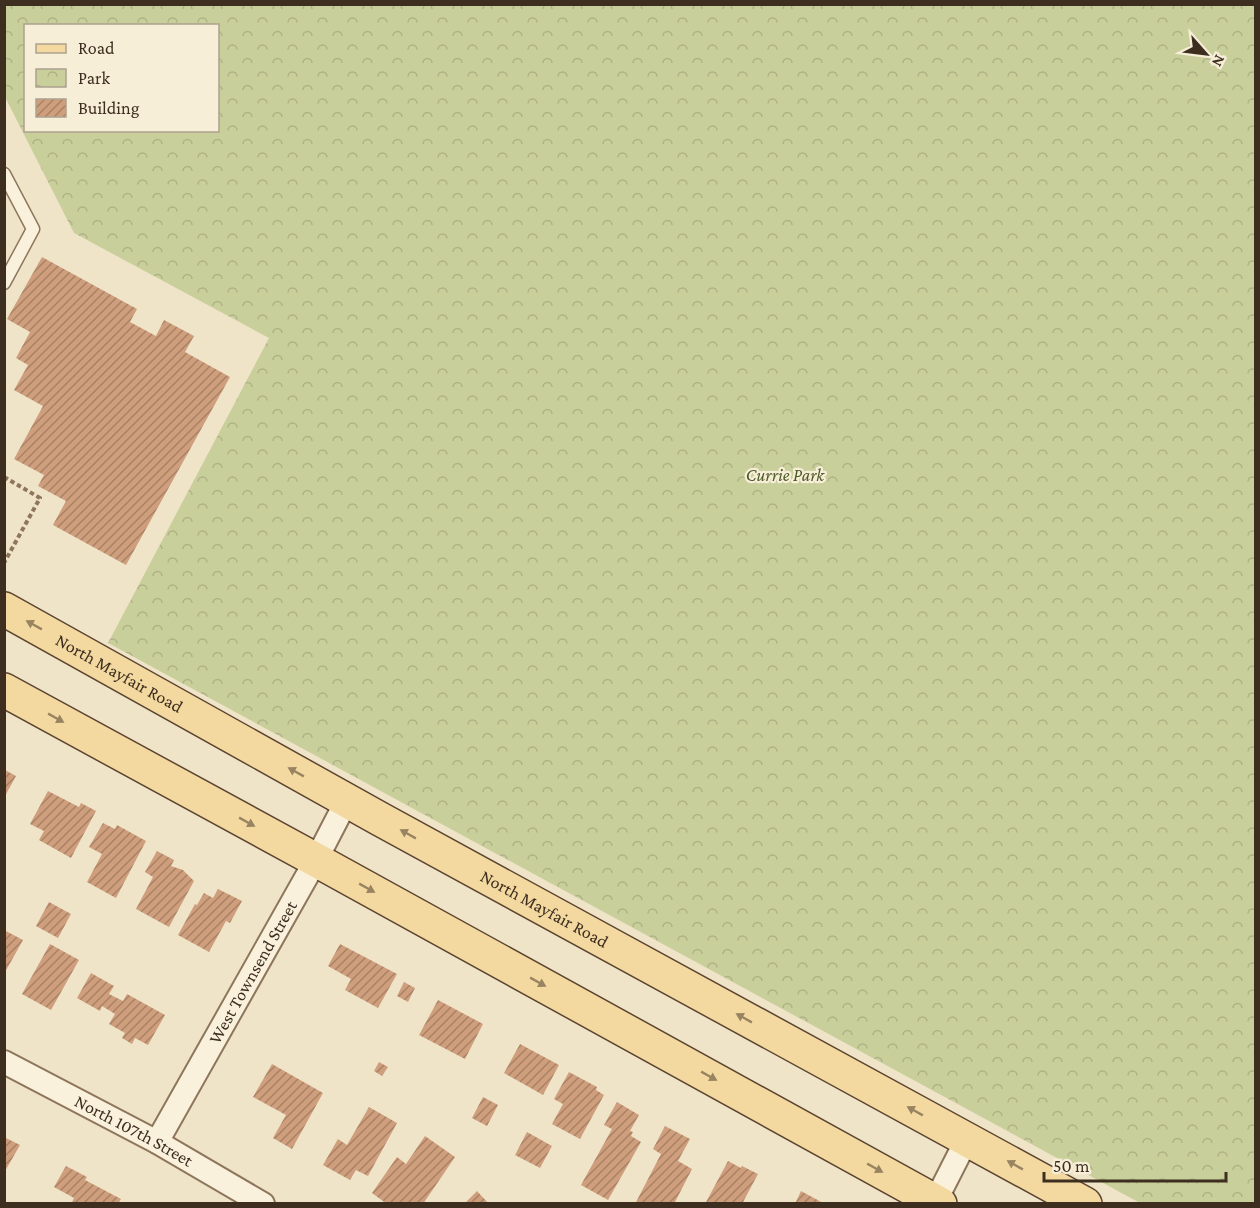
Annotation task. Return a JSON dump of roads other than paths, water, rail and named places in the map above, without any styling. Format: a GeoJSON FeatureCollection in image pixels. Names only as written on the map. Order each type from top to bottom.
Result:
{"type":"FeatureCollection","features":[{"type":"Feature","properties":{"kind":"main road","name":"North Mayfair Road"},"geometry":{"type":"LineString","coordinates":[[4,609],[347,800],[1085,1203]]}},
{"type":"Feature","properties":{"kind":"main road"},"geometry":{"type":"LineString","coordinates":[[4,690],[937,1203]]}},
{"type":"Feature","properties":{"kind":"street","name":"West Townsend Street"},"geometry":{"type":"LineString","coordinates":[[157,1142],[316,860],[347,800]]}},
{"type":"Feature","properties":{"kind":"street","name":"North 107th Street"},"geometry":{"type":"LineString","coordinates":[[4,1062],[157,1142],[263,1203]]}},
{"type":"Feature","properties":{"kind":"street"},"geometry":{"type":"LineString","coordinates":[[937,1203],[967,1139]]}},
{"type":"Feature","properties":{"kind":"lane"},"geometry":{"type":"LineString","coordinates":[[4,174],[33,229],[4,283]]}},
{"type":"Feature","properties":{"kind":"park label","name":"Currie Park"},"geometry":{"type":"Point","coordinates":[785,475]}}]}
